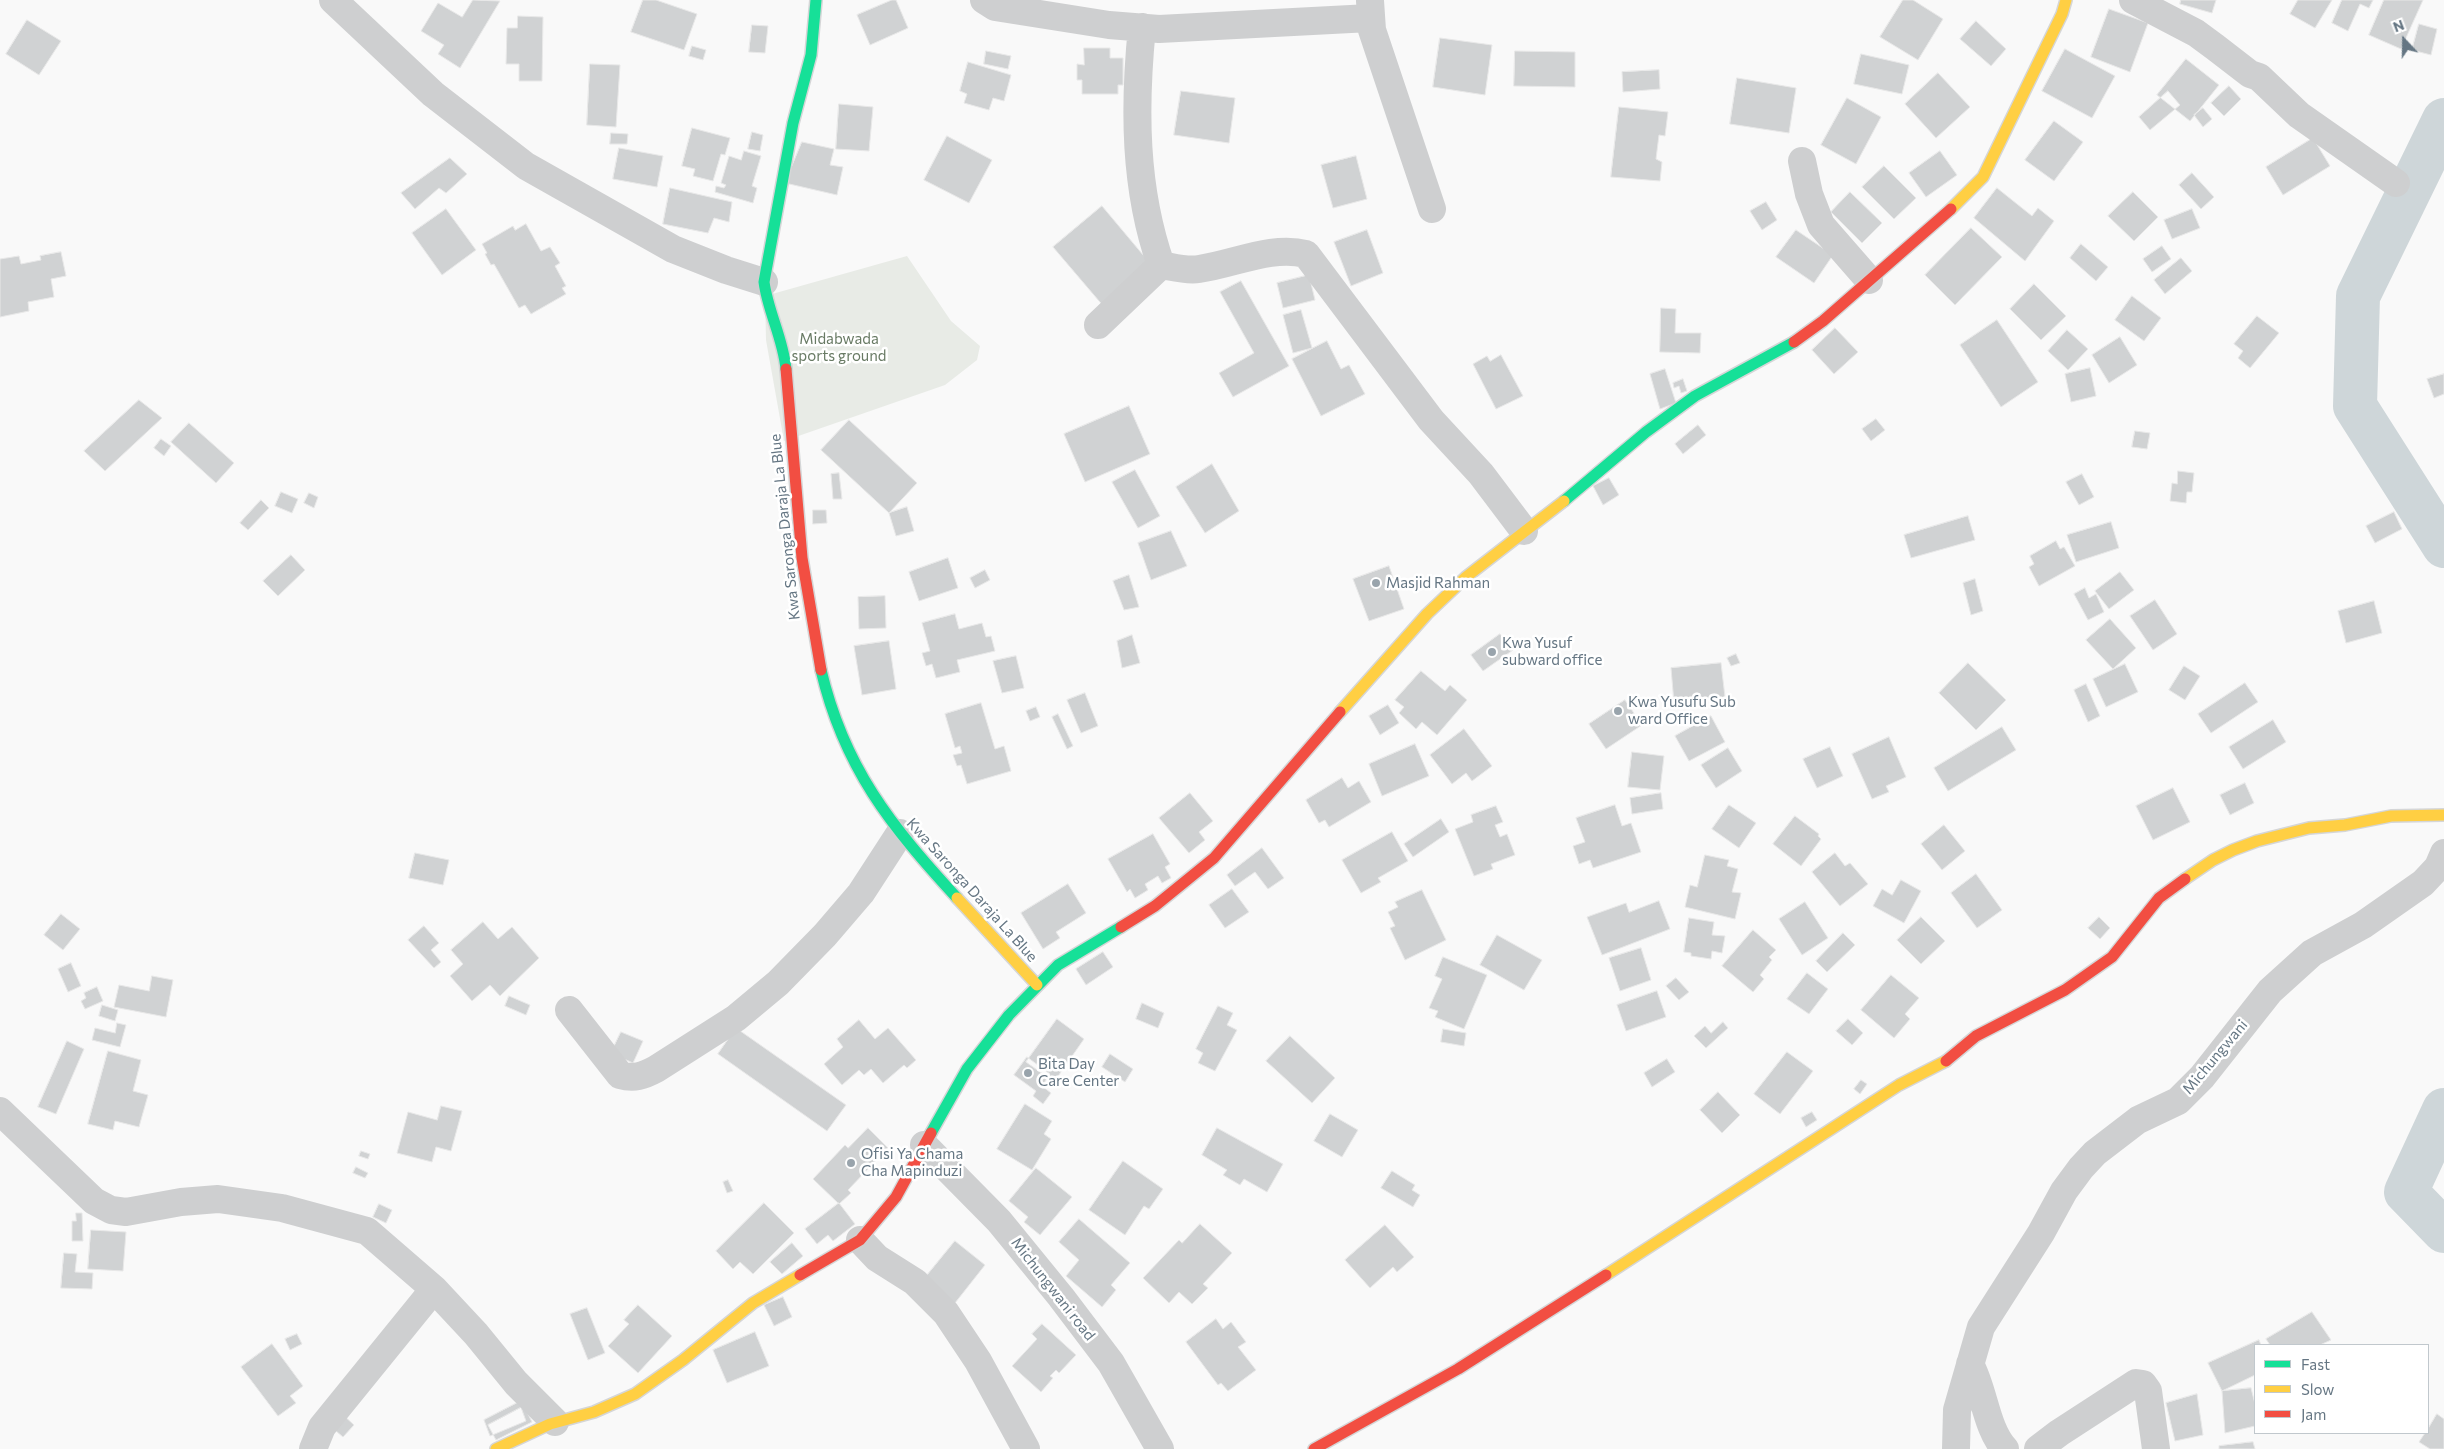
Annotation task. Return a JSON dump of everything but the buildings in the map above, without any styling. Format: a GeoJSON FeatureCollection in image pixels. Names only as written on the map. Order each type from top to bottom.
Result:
{"type":"FeatureCollection","features":[{"type":"Feature","properties":{"kind":"street"},"geometry":{"type":"LineString","coordinates":[[333,0],[433,94],[526,166],[673,249],[726,270],[764,282]]}},
{"type":"Feature","properties":{"kind":"street","name":"Kwa Saronga Daraja La Blue"},"geometry":{"type":"LineString","coordinates":[[816,0],[811,55],[794,124],[764,282],[765,292],[783,346],[804,580],[812,634],[831,708],[845,747],[858,772],[900,833],[1038,985]]}},
{"type":"Feature","properties":{"kind":"street"},"geometry":{"type":"LineString","coordinates":[[984,0],[995,7],[1109,25],[1159,29],[1370,9],[1372,30],[1432,209]]}},
{"type":"Feature","properties":{"kind":"street"},"geometry":{"type":"LineString","coordinates":[[496,1449],[555,1422],[594,1412],[635,1394],[683,1360],[753,1303],[860,1240],[896,1197],[967,1069],[1009,1015],[1058,965],[1156,906],[1214,858],[1278,782],[1427,614],[1466,577],[1561,504],[1646,432],[1695,396],[1788,346],[1823,321],[1967,195],[1983,177],[2062,14],[2066,0]]}},
{"type":"Feature","properties":{"kind":"street"},"geometry":{"type":"LineString","coordinates":[[2133,0],[2196,33],[2215,46],[2250,74],[2259,77],[2306,120],[2396,183]]}},
{"type":"Feature","properties":{"kind":"street"},"geometry":{"type":"LineString","coordinates":[[1142,27],[1137,75],[1141,188],[1161,265]]}},
{"type":"Feature","properties":{"kind":"street"},"geometry":{"type":"LineString","coordinates":[[1802,161],[1808,194],[1821,224],[1869,280]]}},
{"type":"Feature","properties":{"kind":"street"},"geometry":{"type":"LineString","coordinates":[[1161,265],[1180,269],[1198,269],[1252,257],[1295,251],[1306,254],[1431,420],[1482,474],[1524,531]]}},
{"type":"Feature","properties":{"kind":"street"},"geometry":{"type":"LineString","coordinates":[[1098,325],[1161,265]]}},
{"type":"Feature","properties":{"kind":"street"},"geometry":{"type":"LineString","coordinates":[[1314,1449],[1458,1369],[1710,1210],[1899,1085],[1949,1059],[1976,1036],[2065,990],[2112,957],[2158,898],[2213,860],[2233,850],[2309,828],[2345,825],[2391,816],[2444,815]]}},
{"type":"Feature","properties":{"kind":"street"},"geometry":{"type":"LineString","coordinates":[[569,1010],[620,1075],[631,1078],[644,1076],[736,1018],[778,983],[825,935],[861,893],[900,833]]}},
{"type":"Feature","properties":{"kind":"street","name":"Michungwani"},"geometry":{"type":"LineString","coordinates":[[1956,1449],[1957,1410],[1981,1327],[2041,1233],[2064,1191],[2081,1168],[2095,1154],[2138,1120],[2178,1101],[2202,1077],[2270,991],[2312,953],[2363,925],[2423,883],[2438,867],[2444,854]]}},
{"type":"Feature","properties":{"kind":"street"},"geometry":{"type":"LineString","coordinates":[[0,1111],[94,1201],[111,1210],[126,1212],[180,1202],[218,1199],[282,1208],[367,1231],[434,1290],[476,1334],[516,1383],[555,1422]]}},
{"type":"Feature","properties":{"kind":"street","name":"Michungwani road"},"geometry":{"type":"LineString","coordinates":[[924,1144],[999,1221],[1061,1297],[1111,1363],[1160,1449]]}},
{"type":"Feature","properties":{"kind":"street"},"geometry":{"type":"LineString","coordinates":[[860,1240],[877,1258],[915,1282],[946,1314],[978,1361],[1026,1449]]}},
{"type":"Feature","properties":{"kind":"street"},"geometry":{"type":"LineString","coordinates":[[313,1449],[322,1427],[434,1290]]}},
{"type":"Feature","properties":{"kind":"street"},"geometry":{"type":"LineString","coordinates":[[1970,1364],[1976,1376],[1996,1437],[2005,1449]]}},
{"type":"Feature","properties":{"kind":"street"},"geometry":{"type":"LineString","coordinates":[[2038,1449],[2059,1433],[2136,1383],[2143,1384],[2148,1391],[2156,1449]]}},
{"type":"Feature","properties":{"kind":"green space","name":"Midabwada sports ground"},"geometry":{"type":"Polygon","coordinates":[[[907,256],[951,321],[980,346],[977,360],[945,385],[784,441],[766,340],[765,296],[907,256]]]}},
{"type":"Feature","properties":{"kind":"waterway"},"geometry":{"type":"LineString","coordinates":[[2444,120],[2358,296],[2355,406],[2444,546]]}},
{"type":"Feature","properties":{"kind":"waterway"},"geometry":{"type":"LineString","coordinates":[[2444,1110],[2406,1192],[2444,1231]]}},
{"type":"Feature","properties":{"kind":"traffic: fast"},"geometry":{"type":"LineString","coordinates":[[786,369],[782,347],[764,282],[793,123],[811,55],[816,0]]}},
{"type":"Feature","properties":{"kind":"traffic: fast"},"geometry":{"type":"LineString","coordinates":[[1564,501],[1646,432],[1695,396],[1794,342]]}},
{"type":"Feature","properties":{"kind":"traffic: fast"},"geometry":{"type":"LineString","coordinates":[[821,670],[843,737],[873,794],[911,846],[957,898]]}},
{"type":"Feature","properties":{"kind":"traffic: fast"},"geometry":{"type":"LineString","coordinates":[[931,1133],[967,1069],[1009,1015],[1058,965],[1121,927]]}},
{"type":"Feature","properties":{"kind":"traffic: slow"},"geometry":{"type":"LineString","coordinates":[[1951,209],[1983,177],[2062,14],[2066,0]]}},
{"type":"Feature","properties":{"kind":"traffic: slow"},"geometry":{"type":"LineString","coordinates":[[1340,712],[1427,614],[1466,577],[1564,501]]}},
{"type":"Feature","properties":{"kind":"traffic: slow"},"geometry":{"type":"LineString","coordinates":[[2185,879],[2213,860],[2233,850],[2257,841],[2309,828],[2345,825],[2391,816],[2444,815]]}},
{"type":"Feature","properties":{"kind":"traffic: slow"},"geometry":{"type":"LineString","coordinates":[[957,898],[1037,985]]}},
{"type":"Feature","properties":{"kind":"traffic: slow"},"geometry":{"type":"LineString","coordinates":[[1606,1275],[1899,1085],[1946,1061]]}},
{"type":"Feature","properties":{"kind":"traffic: slow"},"geometry":{"type":"LineString","coordinates":[[496,1449],[550,1424],[594,1412],[635,1394],[683,1360],[753,1303],[800,1275]]}},
{"type":"Feature","properties":{"kind":"traffic: jam"},"geometry":{"type":"LineString","coordinates":[[1794,342],[1823,321],[1951,209]]}},
{"type":"Feature","properties":{"kind":"traffic: jam"},"geometry":{"type":"LineString","coordinates":[[786,369],[802,558],[821,670]]}},
{"type":"Feature","properties":{"kind":"traffic: jam"},"geometry":{"type":"LineString","coordinates":[[1121,927],[1155,906],[1214,858],[1340,712]]}},
{"type":"Feature","properties":{"kind":"traffic: jam"},"geometry":{"type":"LineString","coordinates":[[1946,1061],[1976,1036],[2065,990],[2112,957],[2159,898],[2185,879]]}},
{"type":"Feature","properties":{"kind":"traffic: jam"},"geometry":{"type":"LineString","coordinates":[[800,1275],[860,1240],[896,1197],[931,1133]]}},
{"type":"Feature","properties":{"kind":"traffic: jam"},"geometry":{"type":"LineString","coordinates":[[1314,1449],[1458,1369],[1606,1275]]}},
{"type":"Feature","properties":{"kind":"place","name":"Masjid Rahman"},"geometry":{"type":"Point","coordinates":[1376,583]}},
{"type":"Feature","properties":{"kind":"place","name":"Kwa Yusuf subward office"},"geometry":{"type":"Point","coordinates":[1492,652]}},
{"type":"Feature","properties":{"kind":"place","name":"Kwa Yusufu Sub ward Office"},"geometry":{"type":"Point","coordinates":[1618,711]}},
{"type":"Feature","properties":{"kind":"place","name":"Bita Day Care Center"},"geometry":{"type":"Point","coordinates":[1028,1073]}},
{"type":"Feature","properties":{"kind":"place","name":"Ofisi Ya Chama Cha Mapinduzi"},"geometry":{"type":"Point","coordinates":[851,1163]}}]}
